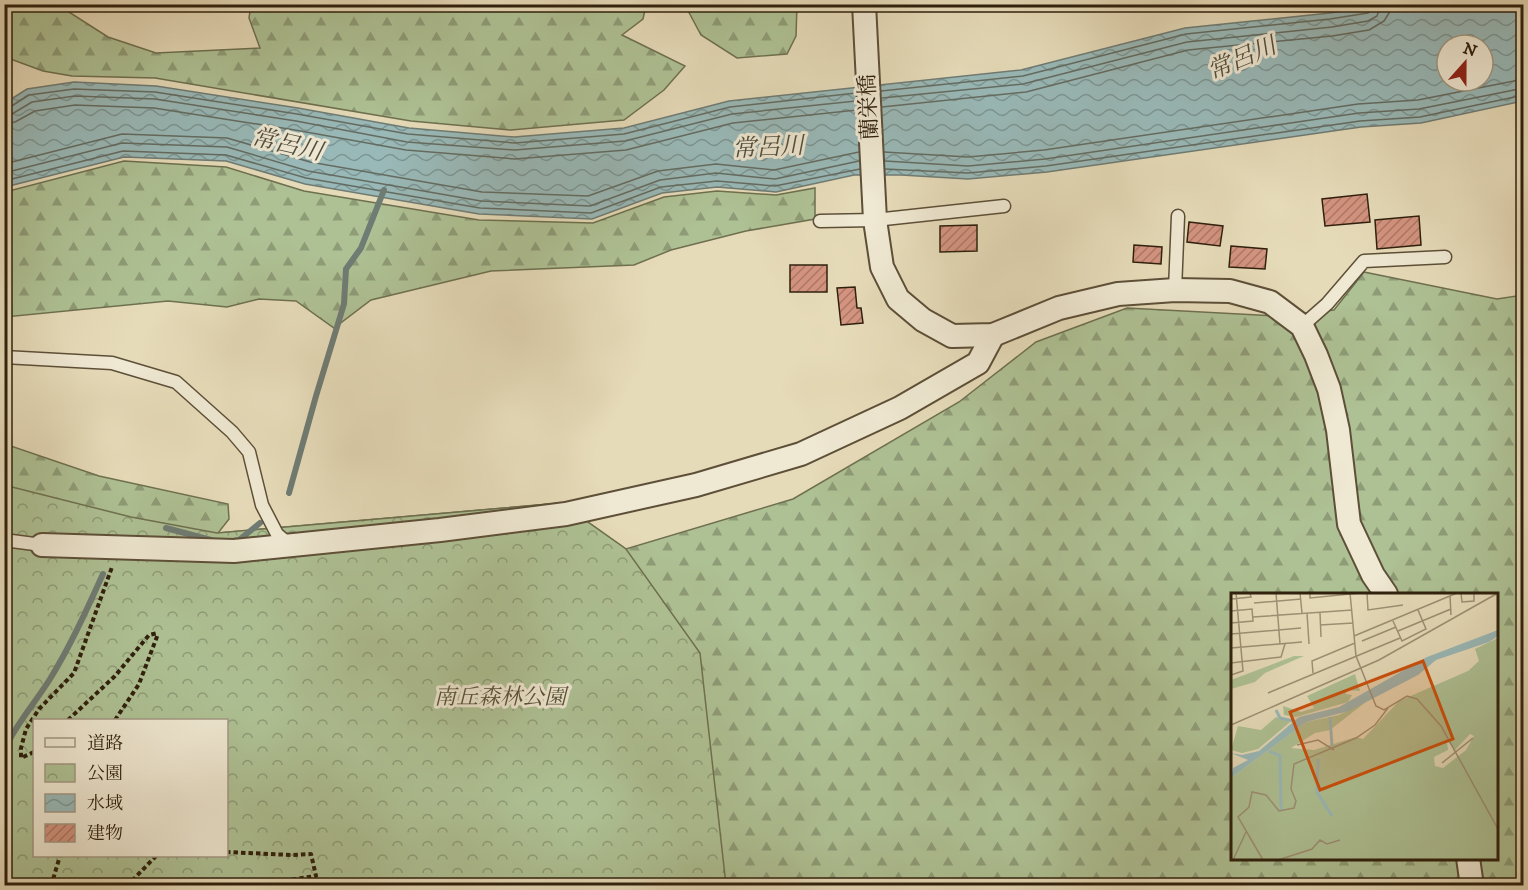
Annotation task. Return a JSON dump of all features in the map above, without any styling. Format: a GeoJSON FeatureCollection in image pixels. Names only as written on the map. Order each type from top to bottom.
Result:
{"type":"FeatureCollection","features":[{"type":"Feature","properties":{"kind":"street","name":"蘭栄橋"},"geometry":{"type":"LineString","coordinates":[[864,4],[875,214],[882,267],[898,299],[923,320],[952,336],[993,335]]}},
{"type":"Feature","properties":{"kind":"street"},"geometry":{"type":"LineString","coordinates":[[42,544],[234,551],[566,514],[696,485],[801,454],[900,408],[978,363],[993,335],[1059,308],[1118,294],[1175,290],[1230,291],[1270,302],[1302,326],[1329,389],[1338,430],[1349,524],[1372,575],[1385,593]]}},
{"type":"Feature","properties":{"kind":"street"},"geometry":{"type":"LineString","coordinates":[[1468,860],[1472,885]]}},
{"type":"Feature","properties":{"kind":"lane"},"geometry":{"type":"LineString","coordinates":[[820,221],[875,214],[1004,206]]}},
{"type":"Feature","properties":{"kind":"lane"},"geometry":{"type":"LineString","coordinates":[[1175,290],[1178,216]]}},
{"type":"Feature","properties":{"kind":"lane"},"geometry":{"type":"LineString","coordinates":[[1302,326],[1327,304],[1364,261],[1445,257]]}},
{"type":"Feature","properties":{"kind":"lane"},"geometry":{"type":"LineString","coordinates":[[4,357],[112,363],[176,382],[232,432],[249,452],[262,505],[278,534],[291,545]]}},
{"type":"Feature","properties":{"kind":"lane"},"geometry":{"type":"LineString","coordinates":[[4,540],[42,544]]}},
{"type":"Feature","properties":{"kind":"path"},"geometry":{"type":"LineString","coordinates":[[33,752],[21,758],[26,729],[39,709],[74,674],[119,547]]}},
{"type":"Feature","properties":{"kind":"path"},"geometry":{"type":"LineString","coordinates":[[69,719],[115,676],[149,635],[158,633],[139,684],[116,719]]}},
{"type":"Feature","properties":{"kind":"path"},"geometry":{"type":"LineString","coordinates":[[228,852],[311,854],[315,876],[266,885]]}},
{"type":"Feature","properties":{"kind":"path"},"geometry":{"type":"LineString","coordinates":[[51,885],[59,857]]}},
{"type":"Feature","properties":{"kind":"path"},"geometry":{"type":"LineString","coordinates":[[128,885],[154,857]]}},
{"type":"Feature","properties":{"kind":"green space"},"geometry":{"type":"Polygon","coordinates":[[[4,5],[60,5],[108,37],[156,53],[260,48],[249,18],[251,5],[646,5],[643,19],[622,35],[685,66],[664,90],[624,120],[511,130],[411,121],[155,78],[72,76],[43,71],[5,57],[4,5]]]}},
{"type":"Feature","properties":{"kind":"green space"},"geometry":{"type":"Polygon","coordinates":[[[685,5],[797,5],[796,36],[787,54],[737,58],[701,35],[685,5]]]}},
{"type":"Feature","properties":{"kind":"green space"},"geometry":{"type":"Polygon","coordinates":[[[124,161],[226,167],[304,191],[479,220],[593,223],[664,197],[717,191],[776,195],[815,188],[815,219],[746,231],[671,250],[634,265],[491,271],[371,300],[334,328],[296,301],[259,299],[227,307],[168,301],[5,317],[5,192],[124,161]]]}},
{"type":"Feature","properties":{"kind":"green space"},"geometry":{"type":"Polygon","coordinates":[[[1364,272],[1497,299],[1523,295],[1523,885],[5,886],[5,444],[99,476],[228,504],[229,519],[218,533],[561,503],[626,549],[793,499],[959,402],[1036,342],[1127,308],[1275,316],[1334,310],[1364,272]]]}},
{"type":"Feature","properties":{"kind":"green space","name":"南丘森林公園"},"geometry":{"type":"Polygon","coordinates":[[[4,485],[131,517],[217,533],[561,503],[626,549],[700,653],[726,885],[5,885],[4,485]]]}},
{"type":"Feature","properties":{"kind":"water","name":"常呂川"},"geometry":{"type":"Polygon","coordinates":[[[1378,5],[1523,5],[1523,101],[1421,123],[1361,127],[1047,172],[968,179],[854,175],[776,192],[717,187],[662,193],[592,219],[479,214],[305,184],[226,161],[124,157],[5,187],[5,103],[27,89],[74,82],[156,86],[409,128],[514,137],[624,128],[729,101],[1021,70],[1185,28],[1330,13],[1378,5]]]}},
{"type":"Feature","properties":{"kind":"building"},"geometry":{"type":"Polygon","coordinates":[[[1367,194],[1370,222],[1325,226],[1322,199],[1367,194]]]}},
{"type":"Feature","properties":{"kind":"building"},"geometry":{"type":"Polygon","coordinates":[[[1419,216],[1421,245],[1377,249],[1375,220],[1419,216]]]}},
{"type":"Feature","properties":{"kind":"building"},"geometry":{"type":"Polygon","coordinates":[[[1189,222],[1223,226],[1220,246],[1187,242],[1189,222]]]}},
{"type":"Feature","properties":{"kind":"building"},"geometry":{"type":"Polygon","coordinates":[[[977,225],[977,251],[940,252],[940,226],[977,225]]]}},
{"type":"Feature","properties":{"kind":"building"},"geometry":{"type":"Polygon","coordinates":[[[1134,245],[1162,247],[1161,264],[1133,262],[1134,245]]]}},
{"type":"Feature","properties":{"kind":"building"},"geometry":{"type":"Polygon","coordinates":[[[1231,246],[1267,249],[1265,269],[1229,267],[1231,246]]]}},
{"type":"Feature","properties":{"kind":"building"},"geometry":{"type":"Polygon","coordinates":[[[790,265],[827,265],[827,292],[790,292],[790,265]]]}},
{"type":"Feature","properties":{"kind":"building"},"geometry":{"type":"Polygon","coordinates":[[[855,287],[857,308],[861,308],[863,323],[841,325],[837,288],[855,287]]]}},
{"type":"Feature","properties":{"kind":"waterway"},"geometry":{"type":"LineString","coordinates":[[289,493],[344,304],[346,269],[361,248],[384,190]]}},
{"type":"Feature","properties":{"kind":"waterway"},"geometry":{"type":"LineString","coordinates":[[233,541],[239,540],[260,523]]}},
{"type":"Feature","properties":{"kind":"waterway"},"geometry":{"type":"LineString","coordinates":[[166,528],[211,540]]}},
{"type":"Feature","properties":{"kind":"waterway"},"geometry":{"type":"LineString","coordinates":[[4,750],[14,731],[58,666],[103,574]]}}]}
